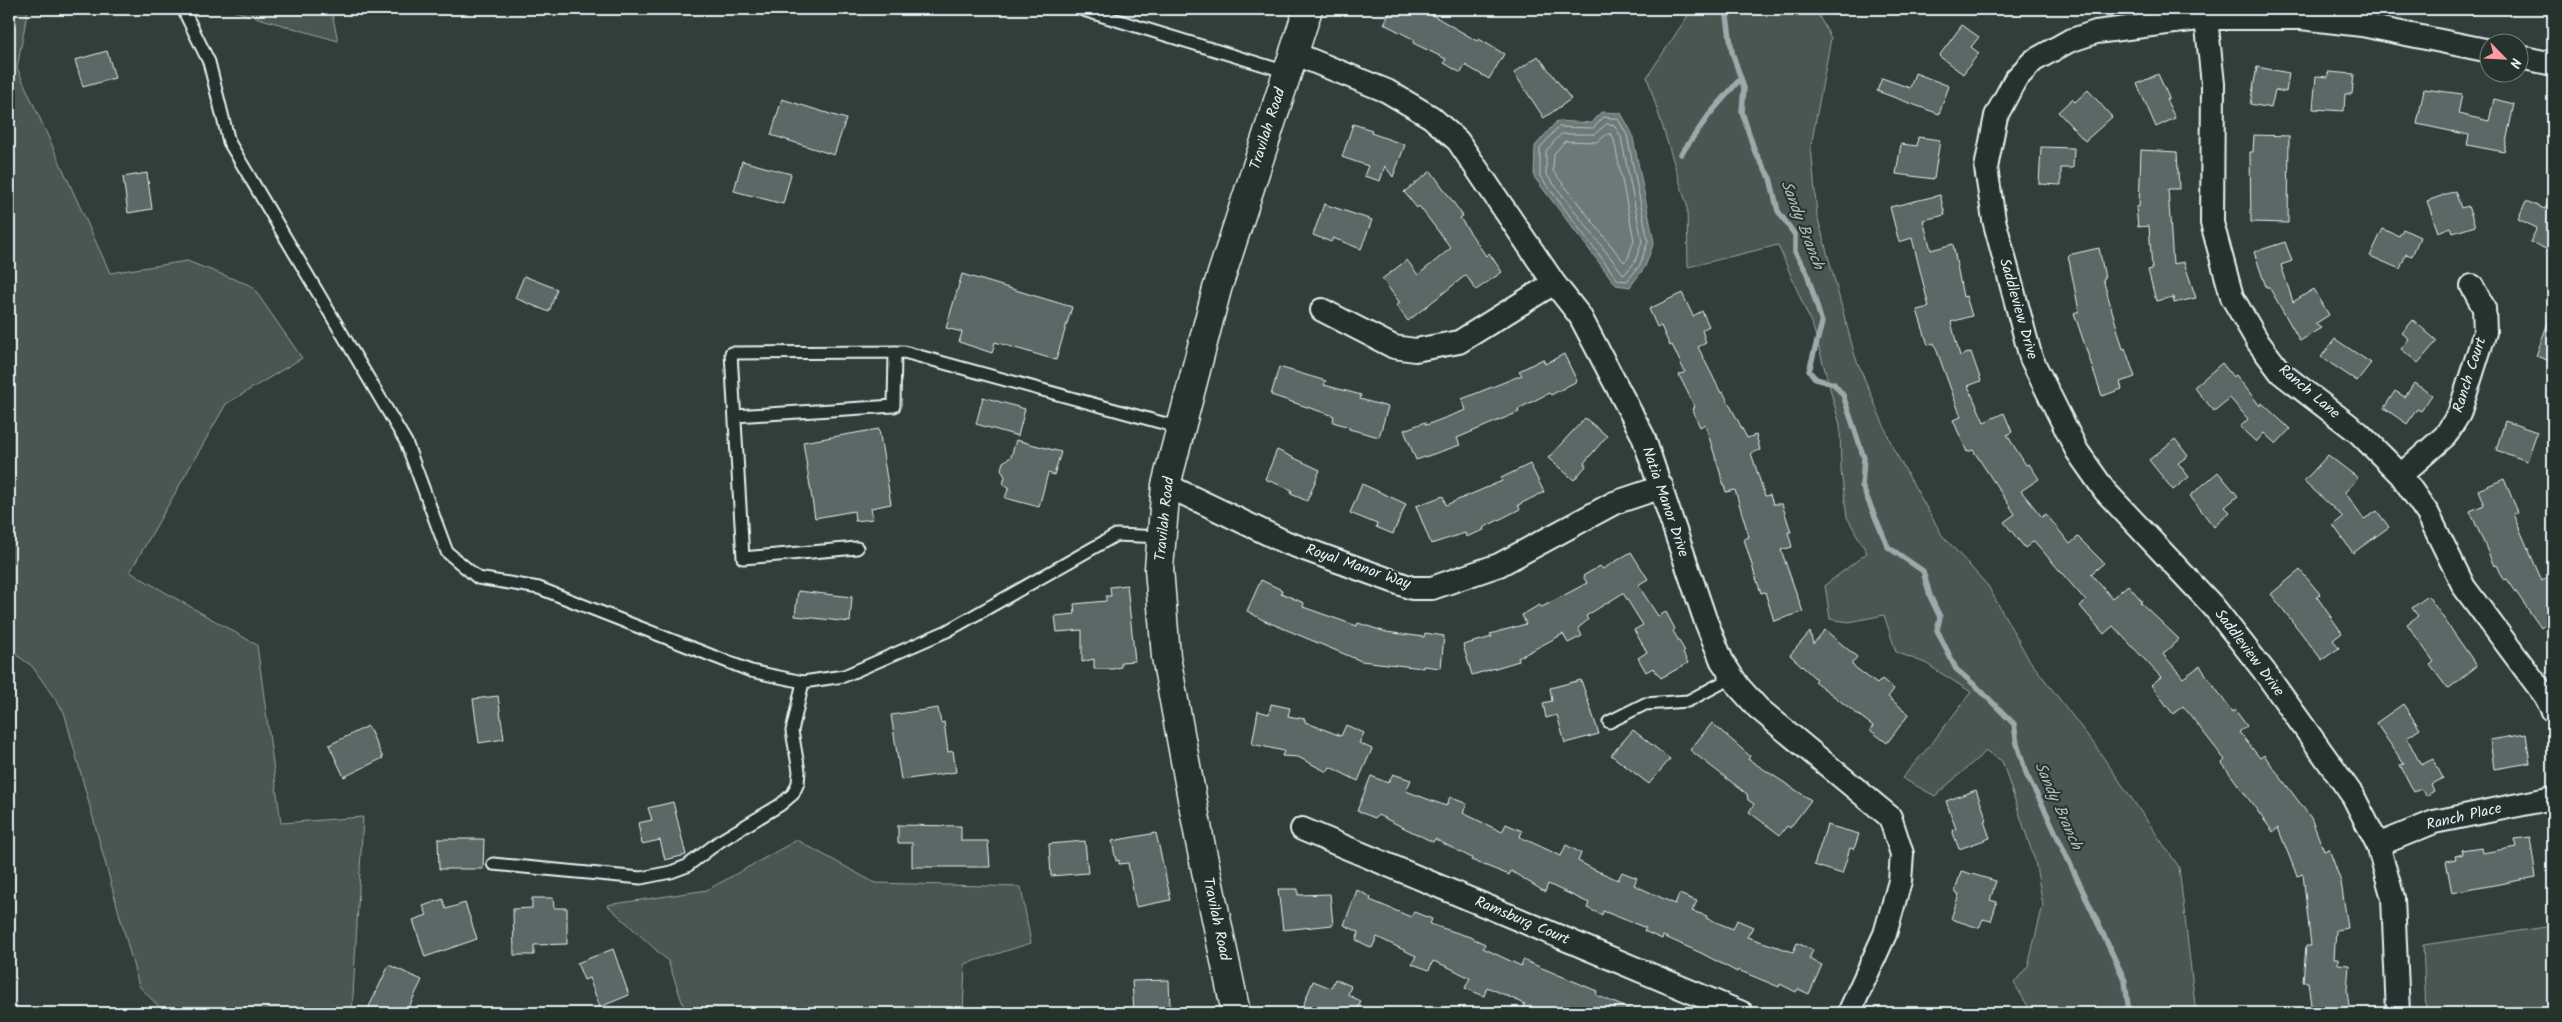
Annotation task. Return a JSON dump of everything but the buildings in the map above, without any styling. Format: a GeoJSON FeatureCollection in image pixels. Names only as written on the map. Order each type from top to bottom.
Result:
{"type":"FeatureCollection","features":[{"type":"Feature","properties":{"kind":"main road","name":"Travilah Road"},"geometry":{"type":"LineString","coordinates":[[1236,1013],[1200,842],[1166,657],[1159,568],[1166,485],[1217,289],[1308,9]]}},
{"type":"Feature","properties":{"kind":"street","name":"Saddleview Drive"},"geometry":{"type":"LineString","coordinates":[[2398,1013],[2393,898],[2378,845],[2353,796],[2264,670],[2213,606],[2105,490],[2077,451],[2031,358],[1994,220],[1986,168],[1996,116],[2016,80],[2033,61],[2069,41],[2096,32],[2206,18],[2301,18],[2362,25],[2480,49]]}},
{"type":"Feature","properties":{"kind":"street","name":"Ranch Lane"},"geometry":{"type":"LineString","coordinates":[[2206,18],[2213,84],[2212,223],[2232,297],[2258,342],[2282,373],[2359,433],[2401,475],[2428,514],[2464,587],[2546,697],[2553,711]]}},
{"type":"Feature","properties":{"kind":"street"},"geometry":{"type":"LineString","coordinates":[[2530,59],[2553,64]]}},
{"type":"Feature","properties":{"kind":"street","name":"Natia Manor Drive"},"geometry":{"type":"LineString","coordinates":[[1290,62],[1387,91],[1431,117],[1458,141],[1554,283],[1580,316],[1643,436],[1662,486],[1705,619],[1722,660],[1733,678],[1758,708],[1890,817],[1902,854],[1900,881],[1885,934],[1849,1013]]}},
{"type":"Feature","properties":{"kind":"street"},"geometry":{"type":"LineString","coordinates":[[1322,310],[1394,347],[1415,350],[1459,342],[1554,283]]}},
{"type":"Feature","properties":{"kind":"street","name":"Ranch Court"},"geometry":{"type":"LineString","coordinates":[[2401,475],[2445,436],[2459,414],[2485,332],[2484,308],[2472,286]]}},
{"type":"Feature","properties":{"kind":"street","name":"Royal Manor Way"},"geometry":{"type":"LineString","coordinates":[[1166,485],[1285,542],[1412,588],[1432,588],[1499,565],[1614,503],[1662,486]]}},
{"type":"Feature","properties":{"kind":"street","name":"Ranch Place"},"geometry":{"type":"LineString","coordinates":[[2378,845],[2434,822],[2553,798]]}},
{"type":"Feature","properties":{"kind":"street","name":"Ramsburg Court"},"geometry":{"type":"LineString","coordinates":[[1302,829],[1742,1013]]}},
{"type":"Feature","properties":{"kind":"lane"},"geometry":{"type":"LineString","coordinates":[[183,9],[209,62],[229,142],[406,442],[447,552],[478,578],[538,588],[751,671],[803,682],[844,676],[946,631],[1116,535],[1162,537]]}},
{"type":"Feature","properties":{"kind":"lane"},"geometry":{"type":"LineString","coordinates":[[1080,9],[1290,62]]}},
{"type":"Feature","properties":{"kind":"lane"},"geometry":{"type":"LineString","coordinates":[[734,416],[894,406],[894,352]]}},
{"type":"Feature","properties":{"kind":"lane"},"geometry":{"type":"LineString","coordinates":[[857,548],[743,558],[731,353],[904,352],[1181,428]]}},
{"type":"Feature","properties":{"kind":"lane"},"geometry":{"type":"LineString","coordinates":[[1609,722],[1645,704],[1688,701],[1733,678]]}},
{"type":"Feature","properties":{"kind":"lane"},"geometry":{"type":"LineString","coordinates":[[493,864],[641,878],[671,872],[687,866],[720,841],[780,805],[793,794],[798,783],[799,771],[792,732],[803,682]]}},
{"type":"Feature","properties":{"kind":"shaded area"},"geometry":{"type":"Polygon","coordinates":[[[9,9],[28,9],[17,68],[110,273],[187,261],[252,286],[302,358],[226,404],[130,572],[257,645],[281,823],[363,817],[352,1013],[165,1013],[139,986],[64,712],[32,666],[9,650],[9,9]]]}},
{"type":"Feature","properties":{"kind":"shaded area"},"geometry":{"type":"Polygon","coordinates":[[[227,9],[331,9],[338,41],[227,9]]]}},
{"type":"Feature","properties":{"kind":"shaded area"},"geometry":{"type":"Polygon","coordinates":[[[1688,9],[1815,9],[1831,38],[1811,146],[1817,215],[1855,356],[1894,450],[1942,535],[1988,586],[2028,658],[2094,744],[2179,867],[2196,1013],[2032,1013],[2014,983],[2028,966],[2043,905],[2035,861],[2002,761],[1986,751],[1935,796],[1902,778],[1971,692],[1925,663],[1896,652],[1884,615],[1849,622],[1830,619],[1825,585],[1867,553],[1847,517],[1841,471],[1840,425],[1814,330],[1778,245],[1688,267],[1687,205],[1647,77],[1689,14],[1688,9]]]}},
{"type":"Feature","properties":{"kind":"shaded area"},"geometry":{"type":"Polygon","coordinates":[[[797,840],[875,883],[1021,887],[1031,943],[965,964],[963,1013],[686,1013],[668,961],[607,905],[707,890],[797,840]]]}},
{"type":"Feature","properties":{"kind":"shaded area"},"geometry":{"type":"Polygon","coordinates":[[[2553,926],[2553,1013],[2426,1013],[2423,945],[2553,926]]]}},
{"type":"Feature","properties":{"kind":"water"},"geometry":{"type":"Polygon","coordinates":[[[1601,112],[1621,113],[1632,133],[1654,242],[1645,267],[1630,287],[1616,285],[1534,177],[1535,146],[1557,121],[1592,123],[1601,112]]]}},
{"type":"Feature","properties":{"kind":"waterway","name":"Sandy Branch"},"geometry":{"type":"LineString","coordinates":[[1726,9],[1732,52],[1744,88],[1742,112],[1755,152],[1770,178],[1778,211],[1795,235],[1795,252],[1807,273],[1822,323],[1809,371],[1816,379],[1834,384],[1843,395],[1864,458],[1862,486],[1888,547],[1923,571],[1930,596],[1940,617],[1937,630],[1956,669],[2014,724],[2017,744],[2027,776],[2044,808],[2125,981],[2129,1013]]}},
{"type":"Feature","properties":{"kind":"waterway"},"geometry":{"type":"LineString","coordinates":[[1681,154],[1709,115],[1741,78]]}}]}
